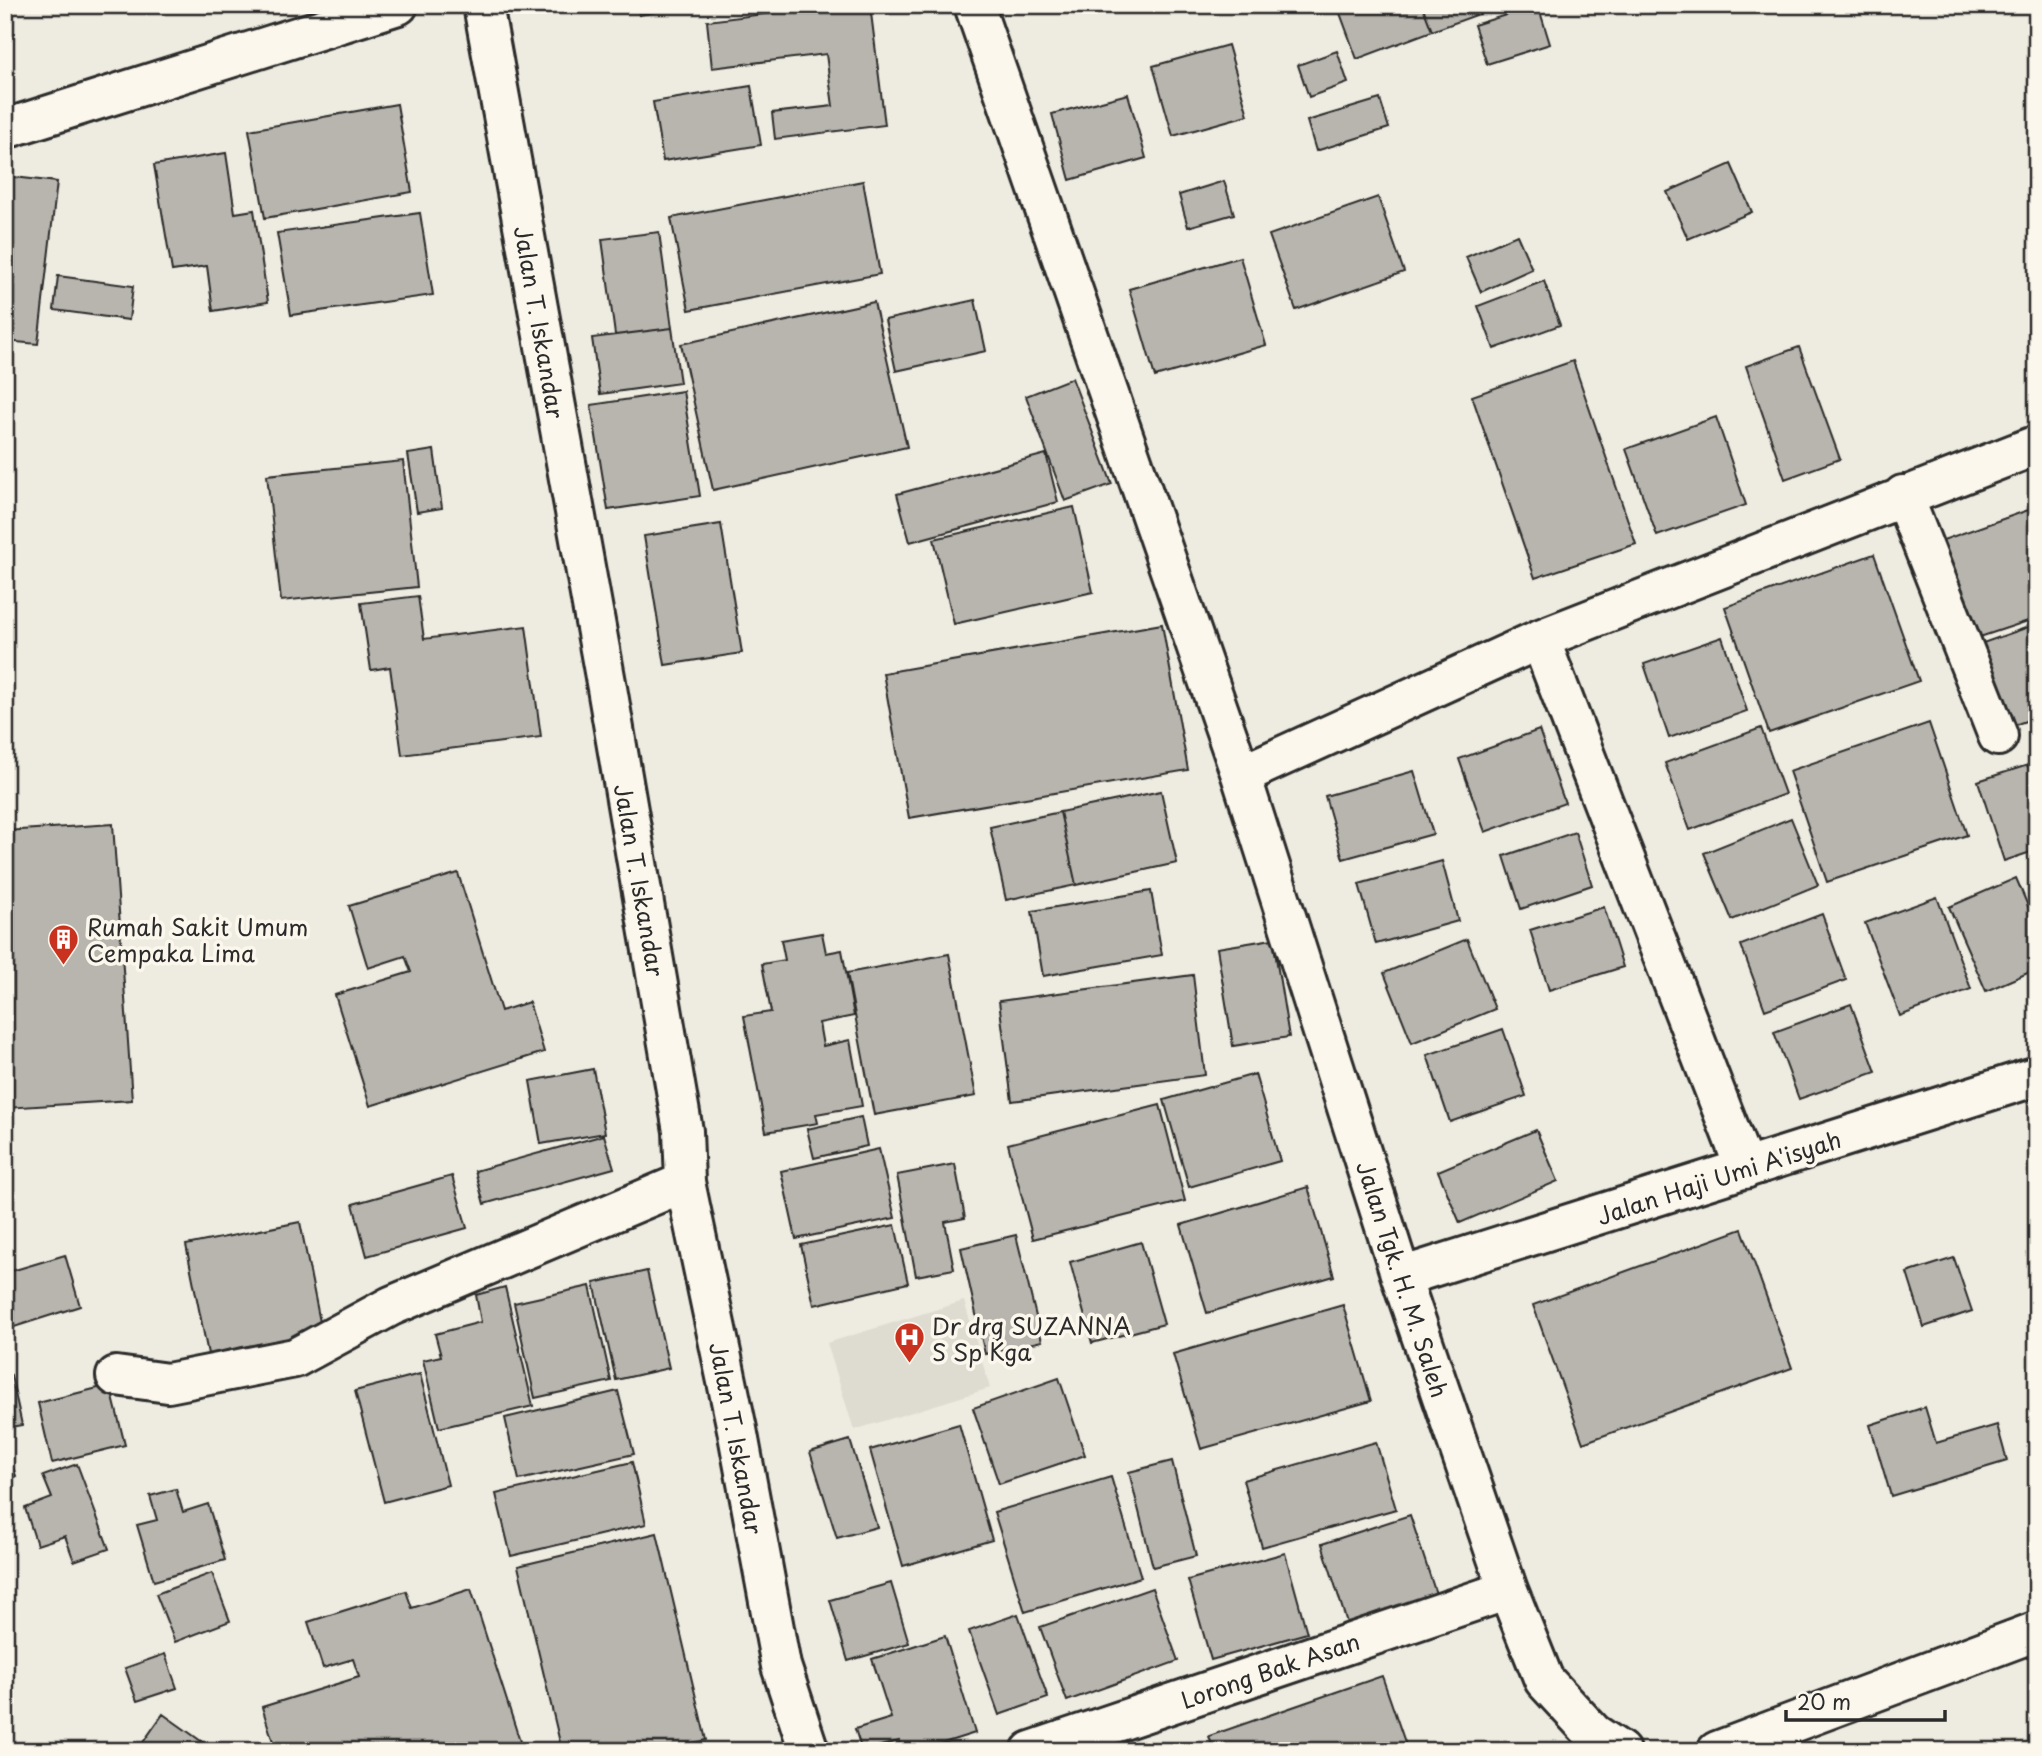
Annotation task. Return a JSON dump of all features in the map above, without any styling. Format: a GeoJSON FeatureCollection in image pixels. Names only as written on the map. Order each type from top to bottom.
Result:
{"type":"FeatureCollection","features":[{"type":"Feature","properties":{"kind":"street"},"geometry":{"type":"LineString","coordinates":[[5,129],[398,5]]}},
{"type":"Feature","properties":{"kind":"street","name":"Jalan T. Iskandar"},"geometry":{"type":"LineString","coordinates":[[483,5],[607,688],[683,1131],[685,1182],[737,1429],[781,1666],[809,1751]]}},
{"type":"Feature","properties":{"kind":"street","name":"Jalan Tgk. H. M. Saleh"},"geometry":{"type":"LineString","coordinates":[[974,5],[1241,775],[1401,1278],[1508,1590],[1544,1680],[1593,1733],[1619,1751]]}},
{"type":"Feature","properties":{"kind":"street"},"geometry":{"type":"LineString","coordinates":[[1241,775],[1540,639],[1737,564],[1903,495],[2037,445]]}},
{"type":"Feature","properties":{"kind":"street"},"geometry":{"type":"LineString","coordinates":[[1903,495],[1998,736]]}},
{"type":"Feature","properties":{"kind":"street"},"geometry":{"type":"LineString","coordinates":[[1540,639],[1745,1169]]}},
{"type":"Feature","properties":{"kind":"street","name":"Jalan Haji Umi A'isyah"},"geometry":{"type":"LineString","coordinates":[[1401,1278],[2037,1076]]}},
{"type":"Feature","properties":{"kind":"street"},"geometry":{"type":"LineString","coordinates":[[116,1376],[168,1383],[295,1358],[390,1306],[685,1182]]}},
{"type":"Feature","properties":{"kind":"street","name":"Lorong Bak Asan"},"geometry":{"type":"LineString","coordinates":[[1031,1751],[1508,1590]]}},
{"type":"Feature","properties":{"kind":"street"},"geometry":{"type":"LineString","coordinates":[[1717,1751],[2037,1631]]}},
{"type":"Feature","properties":{"kind":"shaded area","name":"Dr drg SUZANNA S Sp Kga"},"geometry":{"type":"Polygon","coordinates":[[[964,1301],[990,1388],[854,1430],[827,1343],[964,1301]]]}},
{"type":"Feature","properties":{"kind":"building"},"geometry":{"type":"Polygon","coordinates":[[[637,5],[693,5],[639,15],[637,5]]]}},
{"type":"Feature","properties":{"kind":"building"},"geometry":{"type":"Polygon","coordinates":[[[837,5],[870,5],[885,125],[775,139],[772,113],[833,106],[826,54],[712,68],[707,21],[837,5]]]}},
{"type":"Feature","properties":{"kind":"building"},"geometry":{"type":"Polygon","coordinates":[[[1337,5],[1422,5],[1432,31],[1357,59],[1337,5]]]}},
{"type":"Feature","properties":{"kind":"building"},"geometry":{"type":"Polygon","coordinates":[[[1422,5],[1479,5],[1482,13],[1432,31],[1422,5]]]}},
{"type":"Feature","properties":{"kind":"building"},"geometry":{"type":"Polygon","coordinates":[[[1538,5],[1550,44],[1487,64],[1474,25],[1538,5]]]}},
{"type":"Feature","properties":{"kind":"building"},"geometry":{"type":"Polygon","coordinates":[[[1228,45],[1248,115],[1173,136],[1153,66],[1228,45]]]}},
{"type":"Feature","properties":{"kind":"building"},"geometry":{"type":"Polygon","coordinates":[[[1337,51],[1348,83],[1309,97],[1298,65],[1337,51]]]}},
{"type":"Feature","properties":{"kind":"building"},"geometry":{"type":"Polygon","coordinates":[[[751,86],[761,145],[663,161],[653,102],[751,86]]]}},
{"type":"Feature","properties":{"kind":"building"},"geometry":{"type":"Polygon","coordinates":[[[1128,94],[1146,158],[1070,180],[1052,114],[1128,94]]]}},
{"type":"Feature","properties":{"kind":"building"},"geometry":{"type":"Polygon","coordinates":[[[1380,99],[1389,128],[1316,151],[1307,121],[1380,99]]]}},
{"type":"Feature","properties":{"kind":"building"},"geometry":{"type":"Polygon","coordinates":[[[397,104],[412,192],[265,218],[249,130],[397,104]]]}},
{"type":"Feature","properties":{"kind":"building"},"geometry":{"type":"Polygon","coordinates":[[[226,153],[235,213],[254,210],[268,302],[213,311],[207,266],[172,271],[154,165],[226,153]]]}},
{"type":"Feature","properties":{"kind":"building"},"geometry":{"type":"Polygon","coordinates":[[[1731,164],[1752,212],[1688,239],[1667,192],[1731,164]]]}},
{"type":"Feature","properties":{"kind":"building"},"geometry":{"type":"Polygon","coordinates":[[[5,176],[57,182],[38,344],[5,341],[5,176]]]}},
{"type":"Feature","properties":{"kind":"building"},"geometry":{"type":"Polygon","coordinates":[[[863,181],[880,274],[689,310],[671,218],[863,181]]]}},
{"type":"Feature","properties":{"kind":"building"},"geometry":{"type":"Polygon","coordinates":[[[1224,181],[1234,214],[1188,227],[1179,195],[1224,181]]]}},
{"type":"Feature","properties":{"kind":"building"},"geometry":{"type":"Polygon","coordinates":[[[1378,197],[1404,272],[1296,310],[1269,235],[1378,197]]]}},
{"type":"Feature","properties":{"kind":"building"},"geometry":{"type":"Polygon","coordinates":[[[420,213],[433,295],[291,315],[277,233],[420,213]]]}},
{"type":"Feature","properties":{"kind":"building"},"geometry":{"type":"Polygon","coordinates":[[[659,232],[672,328],[615,335],[602,239],[659,232]]]}},
{"type":"Feature","properties":{"kind":"building"},"geometry":{"type":"Polygon","coordinates":[[[1517,235],[1532,269],[1481,292],[1466,257],[1517,235]]]}},
{"type":"Feature","properties":{"kind":"building"},"geometry":{"type":"Polygon","coordinates":[[[1240,257],[1266,345],[1155,377],[1129,289],[1240,257]]]}},
{"type":"Feature","properties":{"kind":"building"},"geometry":{"type":"Polygon","coordinates":[[[58,276],[133,286],[129,320],[54,310],[58,276]]]}},
{"type":"Feature","properties":{"kind":"building"},"geometry":{"type":"Polygon","coordinates":[[[1544,281],[1560,325],[1494,349],[1478,306],[1544,281]]]}},
{"type":"Feature","properties":{"kind":"building"},"geometry":{"type":"Polygon","coordinates":[[[975,300],[986,351],[896,371],[885,320],[975,300]]]}},
{"type":"Feature","properties":{"kind":"building"},"geometry":{"type":"Polygon","coordinates":[[[874,302],[907,447],[713,490],[681,344],[874,302]]]}},
{"type":"Feature","properties":{"kind":"building"},"geometry":{"type":"Polygon","coordinates":[[[672,328],[680,383],[600,394],[592,338],[672,328]]]}},
{"type":"Feature","properties":{"kind":"building"},"geometry":{"type":"Polygon","coordinates":[[[1799,347],[1840,459],[1785,479],[1746,366],[1799,347]]]}},
{"type":"Feature","properties":{"kind":"building"},"geometry":{"type":"Polygon","coordinates":[[[1573,361],[1636,544],[1535,578],[1472,396],[1573,361]]]}},
{"type":"Feature","properties":{"kind":"building"},"geometry":{"type":"Polygon","coordinates":[[[1072,378],[1112,484],[1065,501],[1026,396],[1072,378]]]}},
{"type":"Feature","properties":{"kind":"building"},"geometry":{"type":"Polygon","coordinates":[[[683,391],[700,496],[608,510],[591,405],[683,391]]]}},
{"type":"Feature","properties":{"kind":"building"},"geometry":{"type":"Polygon","coordinates":[[[1716,417],[1746,505],[1657,536],[1626,449],[1716,417]]]}},
{"type":"Feature","properties":{"kind":"building"},"geometry":{"type":"Polygon","coordinates":[[[434,450],[442,508],[417,512],[408,454],[434,450]]]}},
{"type":"Feature","properties":{"kind":"building"},"geometry":{"type":"Polygon","coordinates":[[[1046,454],[1058,502],[910,542],[897,494],[1046,454]]]}},
{"type":"Feature","properties":{"kind":"building"},"geometry":{"type":"Polygon","coordinates":[[[403,461],[417,587],[281,601],[267,475],[403,461]]]}},
{"type":"Feature","properties":{"kind":"building"},"geometry":{"type":"Polygon","coordinates":[[[1074,507],[1093,592],[954,624],[934,539],[1074,507]]]}},
{"type":"Feature","properties":{"kind":"building"},"geometry":{"type":"Polygon","coordinates":[[[2037,507],[2037,618],[1974,639],[1940,541],[2037,507]]]}},
{"type":"Feature","properties":{"kind":"building"},"geometry":{"type":"Polygon","coordinates":[[[721,524],[742,653],[665,665],[644,536],[721,524]]]}},
{"type":"Feature","properties":{"kind":"building"},"geometry":{"type":"Polygon","coordinates":[[[1874,554],[1919,681],[1769,733],[1725,607],[1874,554]]]}},
{"type":"Feature","properties":{"kind":"building"},"geometry":{"type":"Polygon","coordinates":[[[418,596],[424,639],[526,626],[541,737],[402,755],[390,667],[371,670],[361,603],[418,596]]]}},
{"type":"Feature","properties":{"kind":"building"},"geometry":{"type":"Polygon","coordinates":[[[1162,624],[1188,770],[909,818],[883,673],[1162,624]]]}},
{"type":"Feature","properties":{"kind":"building"},"geometry":{"type":"Polygon","coordinates":[[[2037,624],[2037,717],[2006,728],[1977,645],[2037,624]]]}},
{"type":"Feature","properties":{"kind":"building"},"geometry":{"type":"Polygon","coordinates":[[[1722,637],[1747,711],[1669,738],[1644,664],[1722,637]]]}},
{"type":"Feature","properties":{"kind":"building"},"geometry":{"type":"Polygon","coordinates":[[[1929,723],[1967,835],[1827,882],[1789,771],[1929,723]]]}},
{"type":"Feature","properties":{"kind":"building"},"geometry":{"type":"Polygon","coordinates":[[[1761,728],[1785,794],[1690,830],[1665,763],[1761,728]]]}},
{"type":"Feature","properties":{"kind":"building"},"geometry":{"type":"Polygon","coordinates":[[[1539,730],[1565,803],[1485,832],[1459,759],[1539,730]]]}},
{"type":"Feature","properties":{"kind":"building"},"geometry":{"type":"Polygon","coordinates":[[[2037,749],[2037,772],[2029,751],[2037,749]]]}},
{"type":"Feature","properties":{"kind":"building"},"geometry":{"type":"Polygon","coordinates":[[[2028,765],[2037,791],[2037,850],[2004,861],[1978,781],[2028,765]]]}},
{"type":"Feature","properties":{"kind":"building"},"geometry":{"type":"Polygon","coordinates":[[[1414,771],[1433,834],[1343,859],[1325,796],[1414,771]]]}},
{"type":"Feature","properties":{"kind":"building"},"geometry":{"type":"Polygon","coordinates":[[[1161,791],[1177,863],[1076,885],[1060,812],[1161,791]]]}},
{"type":"Feature","properties":{"kind":"building"},"geometry":{"type":"Polygon","coordinates":[[[1060,812],[1076,885],[1006,900],[990,827],[1060,812]]]}},
{"type":"Feature","properties":{"kind":"building"},"geometry":{"type":"Polygon","coordinates":[[[1791,818],[1818,885],[1732,920],[1704,853],[1791,818]]]}},
{"type":"Feature","properties":{"kind":"building","name":"Rumah Sakit Umum Cempaka Lima"},"geometry":{"type":"Polygon","coordinates":[[[113,824],[132,1100],[5,1108],[5,831],[113,824]]]}},
{"type":"Feature","properties":{"kind":"building"},"geometry":{"type":"Polygon","coordinates":[[[1575,832],[1592,885],[1521,909],[1504,856],[1575,832]]]}},
{"type":"Feature","properties":{"kind":"building"},"geometry":{"type":"Polygon","coordinates":[[[1442,861],[1458,921],[1376,944],[1359,884],[1442,861]]]}},
{"type":"Feature","properties":{"kind":"building"},"geometry":{"type":"Polygon","coordinates":[[[458,873],[501,1011],[529,1002],[544,1052],[370,1106],[335,995],[411,972],[405,956],[368,968],[349,906],[458,873]]]}},
{"type":"Feature","properties":{"kind":"building"},"geometry":{"type":"Polygon","coordinates":[[[2016,878],[2037,927],[2037,969],[1986,991],[1949,907],[2016,878]]]}},
{"type":"Feature","properties":{"kind":"building"},"geometry":{"type":"Polygon","coordinates":[[[1151,891],[1162,955],[1043,976],[1032,911],[1151,891]]]}},
{"type":"Feature","properties":{"kind":"building"},"geometry":{"type":"Polygon","coordinates":[[[1937,897],[1971,989],[1900,1016],[1865,923],[1937,897]]]}},
{"type":"Feature","properties":{"kind":"building"},"geometry":{"type":"Polygon","coordinates":[[[1604,907],[1623,967],[1549,990],[1530,930],[1604,907]]]}},
{"type":"Feature","properties":{"kind":"building"},"geometry":{"type":"Polygon","coordinates":[[[1822,914],[1846,980],[1765,1010],[1741,945],[1822,914]]]}},
{"type":"Feature","properties":{"kind":"building"},"geometry":{"type":"Polygon","coordinates":[[[822,933],[826,953],[842,950],[854,1016],[819,1023],[823,1046],[850,1040],[862,1106],[816,1114],[818,1123],[766,1132],[744,1016],[771,1012],[762,964],[785,960],[781,940],[822,933]]]}},
{"type":"Feature","properties":{"kind":"building"},"geometry":{"type":"Polygon","coordinates":[[[1273,939],[1289,1037],[1233,1046],[1217,948],[1273,939]]]}},
{"type":"Feature","properties":{"kind":"building"},"geometry":{"type":"Polygon","coordinates":[[[1467,939],[1495,1009],[1412,1043],[1384,973],[1467,939]]]}},
{"type":"Feature","properties":{"kind":"building"},"geometry":{"type":"Polygon","coordinates":[[[949,954],[976,1096],[874,1115],[847,973],[949,954]]]}},
{"type":"Feature","properties":{"kind":"building"},"geometry":{"type":"Polygon","coordinates":[[[1193,975],[1205,1075],[1012,1101],[999,1001],[1193,975]]]}},
{"type":"Feature","properties":{"kind":"building"},"geometry":{"type":"Polygon","coordinates":[[[1851,1004],[1876,1072],[1799,1099],[1774,1032],[1851,1004]]]}},
{"type":"Feature","properties":{"kind":"building"},"geometry":{"type":"Polygon","coordinates":[[[1503,1029],[1526,1096],[1450,1122],[1427,1055],[1503,1029]]]}},
{"type":"Feature","properties":{"kind":"building"},"geometry":{"type":"Polygon","coordinates":[[[593,1069],[605,1133],[541,1144],[530,1081],[593,1069]]]}},
{"type":"Feature","properties":{"kind":"building"},"geometry":{"type":"Polygon","coordinates":[[[1255,1074],[1280,1161],[1189,1187],[1164,1100],[1255,1074]]]}},
{"type":"Feature","properties":{"kind":"building"},"geometry":{"type":"Polygon","coordinates":[[[1160,1105],[1185,1201],[1033,1239],[1008,1144],[1160,1105]]]}},
{"type":"Feature","properties":{"kind":"building"},"geometry":{"type":"Polygon","coordinates":[[[861,1117],[867,1146],[814,1158],[807,1129],[861,1117]]]}},
{"type":"Feature","properties":{"kind":"building"},"geometry":{"type":"Polygon","coordinates":[[[1536,1130],[1558,1181],[1460,1223],[1438,1171],[1536,1130]]]}},
{"type":"Feature","properties":{"kind":"building"},"geometry":{"type":"Polygon","coordinates":[[[604,1135],[614,1168],[484,1204],[475,1171],[604,1135]]]}},
{"type":"Feature","properties":{"kind":"building"},"geometry":{"type":"Polygon","coordinates":[[[879,1149],[895,1218],[796,1239],[781,1171],[879,1149]]]}},
{"type":"Feature","properties":{"kind":"building"},"geometry":{"type":"Polygon","coordinates":[[[955,1164],[965,1218],[945,1222],[954,1269],[916,1276],[897,1175],[955,1164]]]}},
{"type":"Feature","properties":{"kind":"building"},"geometry":{"type":"Polygon","coordinates":[[[452,1176],[467,1228],[367,1256],[353,1204],[452,1176]]]}},
{"type":"Feature","properties":{"kind":"building"},"geometry":{"type":"Polygon","coordinates":[[[1308,1187],[1334,1276],[1207,1313],[1181,1225],[1308,1187]]]}},
{"type":"Feature","properties":{"kind":"building"},"geometry":{"type":"Polygon","coordinates":[[[300,1222],[322,1332],[208,1354],[186,1245],[300,1222]]]}},
{"type":"Feature","properties":{"kind":"building"},"geometry":{"type":"Polygon","coordinates":[[[895,1225],[908,1283],[814,1305],[801,1245],[895,1225]]]}},
{"type":"Feature","properties":{"kind":"building"},"geometry":{"type":"Polygon","coordinates":[[[1742,1229],[1792,1368],[1583,1443],[1533,1305],[1742,1229]]]}},
{"type":"Feature","properties":{"kind":"building"},"geometry":{"type":"Polygon","coordinates":[[[1016,1235],[1042,1341],[985,1354],[961,1248],[1016,1235]]]}},
{"type":"Feature","properties":{"kind":"building"},"geometry":{"type":"Polygon","coordinates":[[[1141,1242],[1164,1324],[1092,1343],[1070,1262],[1141,1242]]]}},
{"type":"Feature","properties":{"kind":"building"},"geometry":{"type":"Polygon","coordinates":[[[65,1255],[80,1306],[5,1330],[5,1273],[65,1255]]]}},
{"type":"Feature","properties":{"kind":"building"},"geometry":{"type":"Polygon","coordinates":[[[1954,1258],[1972,1311],[1924,1327],[1907,1273],[1954,1258]]]}},
{"type":"Feature","properties":{"kind":"building"},"geometry":{"type":"Polygon","coordinates":[[[647,1271],[669,1368],[616,1380],[594,1283],[647,1271]]]}},
{"type":"Feature","properties":{"kind":"building"},"geometry":{"type":"Polygon","coordinates":[[[590,1286],[611,1381],[535,1398],[514,1303],[590,1286]]]}},
{"type":"Feature","properties":{"kind":"building"},"geometry":{"type":"Polygon","coordinates":[[[505,1287],[533,1406],[439,1428],[423,1360],[441,1356],[435,1334],[481,1322],[476,1295],[505,1287]]]}},
{"type":"Feature","properties":{"kind":"building"},"geometry":{"type":"Polygon","coordinates":[[[1343,1305],[1371,1401],[1201,1449],[1173,1354],[1343,1305]]]}},
{"type":"Feature","properties":{"kind":"building"},"geometry":{"type":"Polygon","coordinates":[[[420,1374],[448,1485],[384,1502],[355,1391],[420,1374]]]}},
{"type":"Feature","properties":{"kind":"building"},"geometry":{"type":"Polygon","coordinates":[[[11,1375],[22,1425],[5,1428],[5,1376],[11,1375]]]}},
{"type":"Feature","properties":{"kind":"building"},"geometry":{"type":"Polygon","coordinates":[[[1059,1378],[1085,1455],[999,1484],[973,1408],[1059,1378]]]}},
{"type":"Feature","properties":{"kind":"building"},"geometry":{"type":"Polygon","coordinates":[[[110,1385],[125,1445],[52,1463],[38,1403],[110,1385]]]}},
{"type":"Feature","properties":{"kind":"building"},"geometry":{"type":"Polygon","coordinates":[[[618,1391],[634,1454],[519,1480],[505,1418],[618,1391]]]}},
{"type":"Feature","properties":{"kind":"building"},"geometry":{"type":"Polygon","coordinates":[[[1925,1407],[1936,1443],[1997,1425],[2007,1461],[1891,1496],[1870,1425],[1925,1407]]]}},
{"type":"Feature","properties":{"kind":"building"},"geometry":{"type":"Polygon","coordinates":[[[959,1424],[992,1540],[903,1566],[870,1450],[959,1424]]]}},
{"type":"Feature","properties":{"kind":"building"},"geometry":{"type":"Polygon","coordinates":[[[850,1440],[877,1527],[837,1538],[810,1452],[850,1440]]]}},
{"type":"Feature","properties":{"kind":"building"},"geometry":{"type":"Polygon","coordinates":[[[1376,1442],[1396,1509],[1262,1547],[1243,1480],[1376,1442]]]}},
{"type":"Feature","properties":{"kind":"building"},"geometry":{"type":"Polygon","coordinates":[[[5,1446],[16,1476],[5,1480],[5,1446]]]}},
{"type":"Feature","properties":{"kind":"building"},"geometry":{"type":"Polygon","coordinates":[[[1172,1461],[1196,1556],[1153,1567],[1129,1472],[1172,1461]]]}},
{"type":"Feature","properties":{"kind":"building"},"geometry":{"type":"Polygon","coordinates":[[[632,1462],[646,1524],[511,1556],[496,1494],[632,1462]]]}},
{"type":"Feature","properties":{"kind":"building"},"geometry":{"type":"Polygon","coordinates":[[[77,1464],[109,1549],[74,1561],[65,1536],[37,1545],[25,1508],[52,1498],[43,1476],[77,1464]]]}},
{"type":"Feature","properties":{"kind":"building"},"geometry":{"type":"Polygon","coordinates":[[[1111,1477],[1141,1577],[1025,1612],[994,1512],[1111,1477]]]}},
{"type":"Feature","properties":{"kind":"building"},"geometry":{"type":"Polygon","coordinates":[[[176,1489],[183,1512],[208,1504],[225,1560],[154,1581],[137,1525],[157,1520],[150,1496],[176,1489]]]}},
{"type":"Feature","properties":{"kind":"building"},"geometry":{"type":"Polygon","coordinates":[[[1410,1515],[1437,1597],[1348,1626],[1322,1544],[1410,1515]]]}},
{"type":"Feature","properties":{"kind":"building"},"geometry":{"type":"Polygon","coordinates":[[[657,1533],[706,1740],[658,1751],[562,1751],[518,1566],[657,1533]]]}},
{"type":"Feature","properties":{"kind":"building"},"geometry":{"type":"Polygon","coordinates":[[[1285,1553],[1307,1633],[1211,1660],[1188,1580],[1285,1553]]]}},
{"type":"Feature","properties":{"kind":"building"},"geometry":{"type":"Polygon","coordinates":[[[212,1573],[230,1621],[175,1642],[156,1594],[212,1573]]]}},
{"type":"Feature","properties":{"kind":"building"},"geometry":{"type":"Polygon","coordinates":[[[891,1583],[909,1643],[848,1661],[830,1600],[891,1583]]]}},
{"type":"Feature","properties":{"kind":"building"},"geometry":{"type":"Polygon","coordinates":[[[1152,1588],[1178,1661],[1067,1701],[1040,1627],[1152,1588]]]}},
{"type":"Feature","properties":{"kind":"building"},"geometry":{"type":"Polygon","coordinates":[[[471,1589],[523,1751],[276,1751],[262,1707],[359,1677],[353,1659],[323,1668],[308,1622],[406,1591],[412,1608],[471,1589]]]}},
{"type":"Feature","properties":{"kind":"building"},"geometry":{"type":"Polygon","coordinates":[[[1018,1614],[1048,1698],[999,1715],[969,1631],[1018,1614]]]}},
{"type":"Feature","properties":{"kind":"building"},"geometry":{"type":"Polygon","coordinates":[[[945,1636],[975,1733],[918,1751],[902,1751],[899,1741],[862,1751],[855,1729],[891,1718],[872,1659],[945,1636]]]}},
{"type":"Feature","properties":{"kind":"building"},"geometry":{"type":"Polygon","coordinates":[[[165,1654],[177,1688],[137,1701],[125,1668],[165,1654]]]}},
{"type":"Feature","properties":{"kind":"building"},"geometry":{"type":"Polygon","coordinates":[[[1382,1676],[1408,1751],[1214,1751],[1209,1736],[1382,1676]]]}},
{"type":"Feature","properties":{"kind":"building"},"geometry":{"type":"Polygon","coordinates":[[[163,1714],[215,1751],[137,1751],[163,1714]]]}},
{"type":"Feature","properties":{"kind":"place","name":"Rumah Sakit Umum Cempaka Lima"},"geometry":{"type":"Point","coordinates":[64,966]}},
{"type":"Feature","properties":{"kind":"place","name":"Dr drg SUZANNA S Sp Kga"},"geometry":{"type":"Point","coordinates":[909,1365]}}]}
